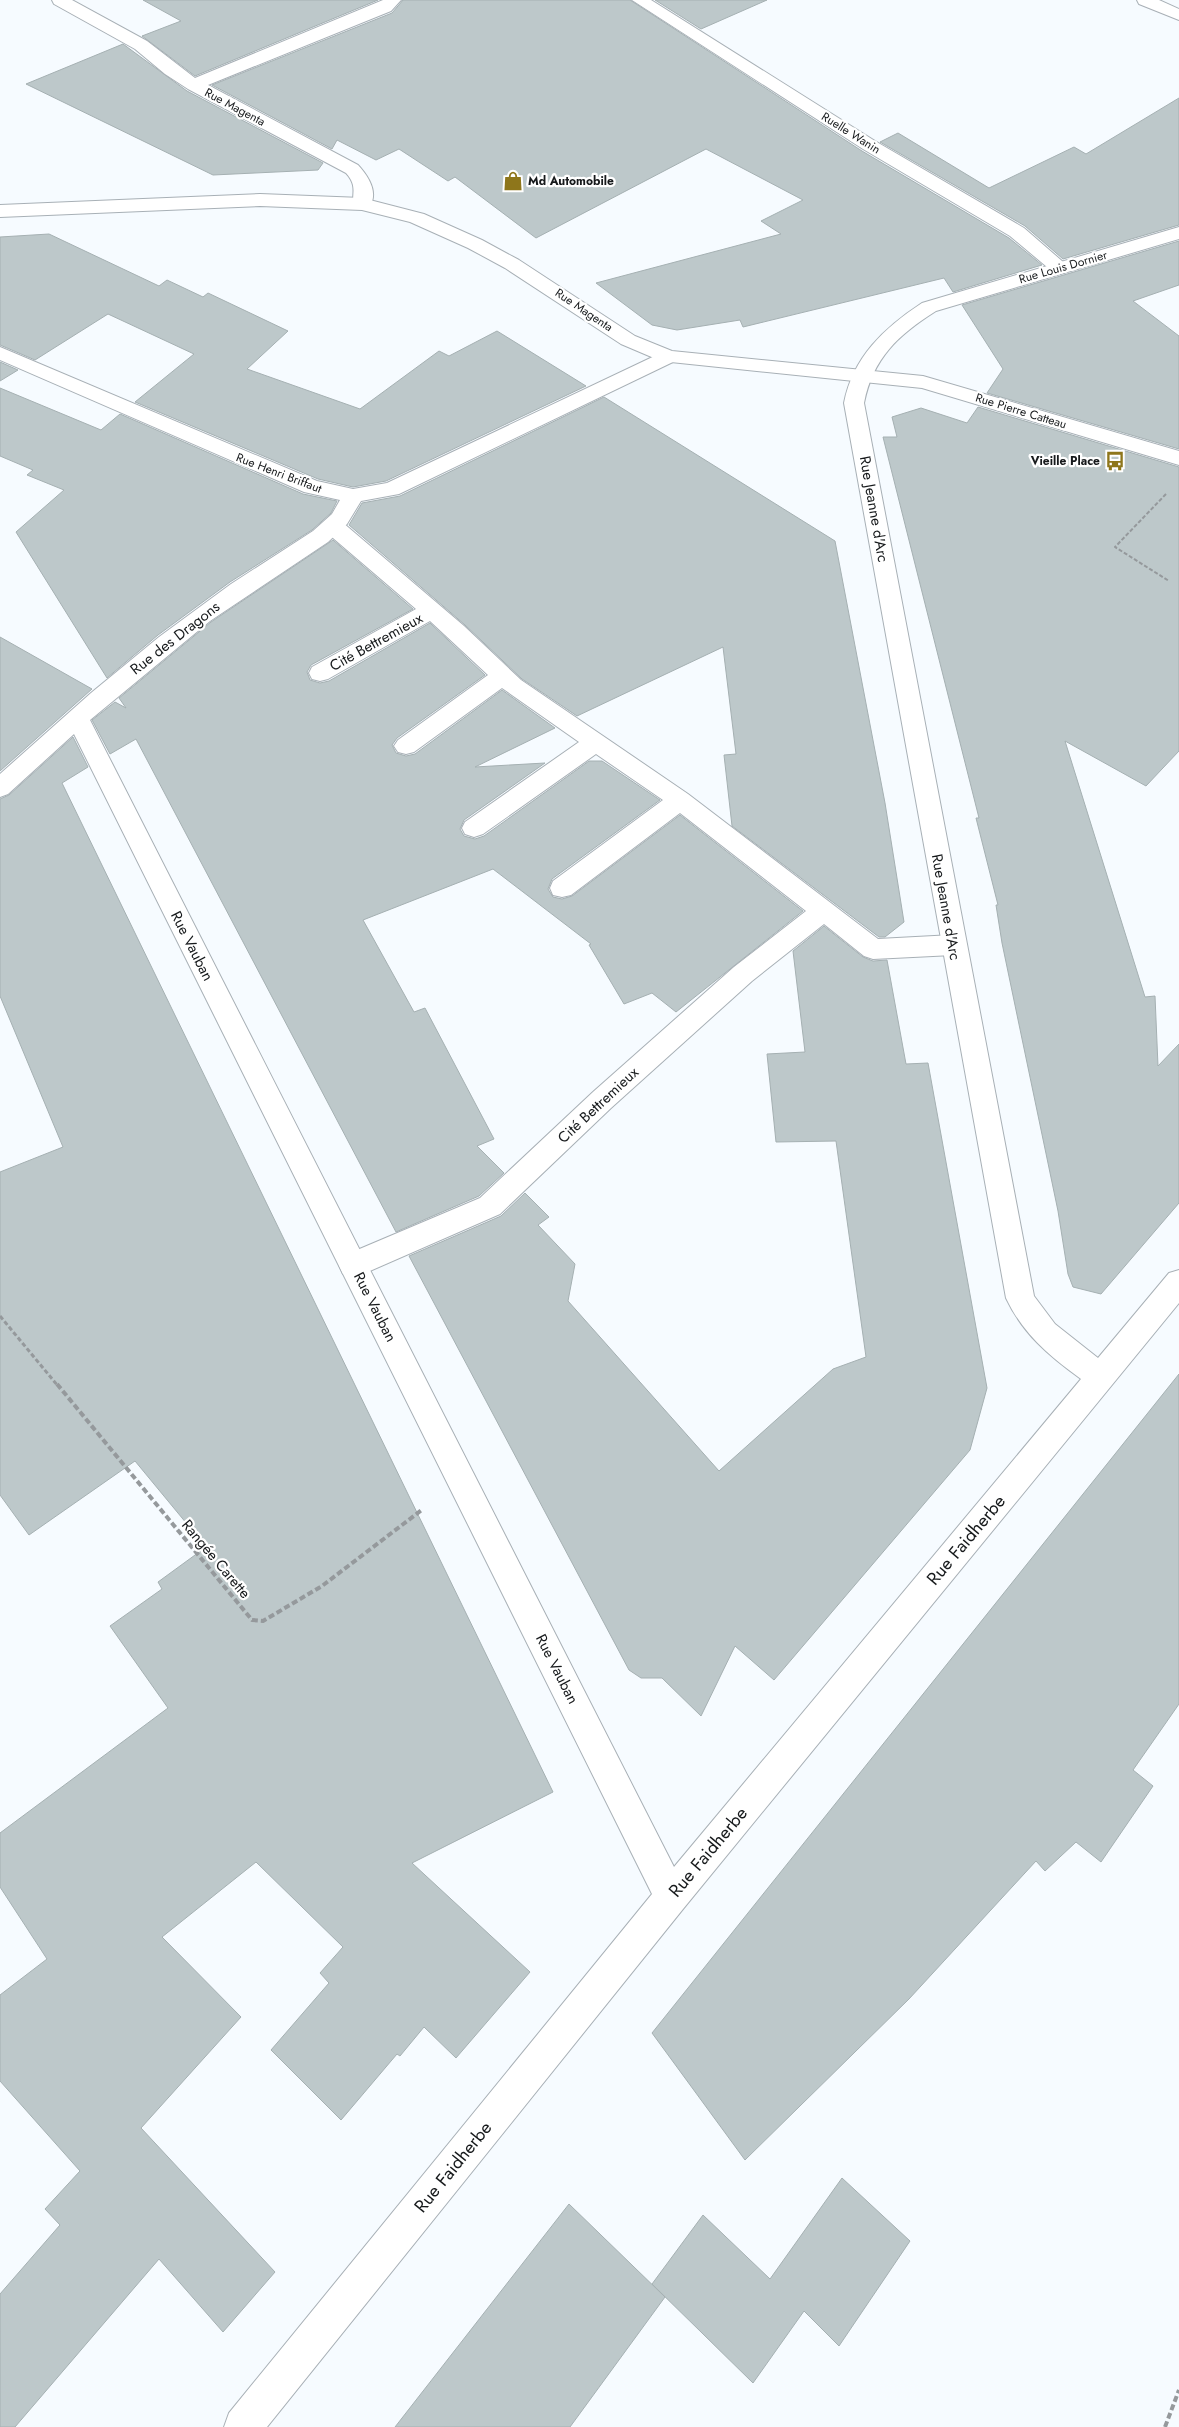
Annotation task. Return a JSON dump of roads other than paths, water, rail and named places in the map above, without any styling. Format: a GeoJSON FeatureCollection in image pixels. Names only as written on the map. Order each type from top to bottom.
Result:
{"type":"FeatureCollection","features":[{"type":"Feature","properties":{"kind":"street"},"geometry":{"type":"LineString","coordinates":[[60,0],[141,46],[194,86]]}},
{"type":"Feature","properties":{"kind":"street","name":"Rue Magenta"},"geometry":{"type":"LineString","coordinates":[[194,86],[385,6],[393,0]]}},
{"type":"Feature","properties":{"kind":"street","name":"Ruelle Wanin"},"geometry":{"type":"LineString","coordinates":[[640,0],[869,145],[1017,232],[1060,268]]}},
{"type":"Feature","properties":{"kind":"street"},"geometry":{"type":"LineString","coordinates":[[1145,0],[1179,15]]}},
{"type":"Feature","properties":{"kind":"street","name":"Rue Magenta"},"geometry":{"type":"LineString","coordinates":[[194,86],[352,168],[362,179],[365,191],[362,204]]}},
{"type":"Feature","properties":{"kind":"street","name":"Rue Magenta"},"geometry":{"type":"LineString","coordinates":[[0,211],[260,200],[302,200],[362,204],[417,218],[475,244],[555,290],[628,340],[668,357],[759,367],[861,374]]}},
{"type":"Feature","properties":{"kind":"street","name":"Rue Louis Dornier"},"geometry":{"type":"LineString","coordinates":[[861,374],[878,348],[901,325],[929,307],[1179,233]]}},
{"type":"Feature","properties":{"kind":"street","name":"Rue Henri Briffaut"},"geometry":{"type":"LineString","coordinates":[[0,354],[311,487],[353,496],[392,489],[668,357]]}},
{"type":"Feature","properties":{"kind":"street","name":"Rue Jeanne d'Arc"},"geometry":{"type":"LineString","coordinates":[[861,374],[854,403],[953,945],[1020,1298],[1031,1319],[1046,1336],[1101,1378]]}},
{"type":"Feature","properties":{"kind":"street","name":"Rue Pierre Catteau"},"geometry":{"type":"LineString","coordinates":[[861,374],[923,382],[1179,458]]}},
{"type":"Feature","properties":{"kind":"street","name":"Rue des Dragons"},"geometry":{"type":"LineString","coordinates":[[0,788],[77,718],[220,602],[334,527],[348,510],[353,496]]}},
{"type":"Feature","properties":{"kind":"street","name":"Cité Bettremieux"},"geometry":{"type":"LineString","coordinates":[[334,527],[432,610],[513,686],[680,800],[872,949],[953,945]]}},
{"type":"Feature","properties":{"kind":"street","name":"Cité Bettremieux"},"geometry":{"type":"LineString","coordinates":[[320,673],[432,610]]}},
{"type":"Feature","properties":{"kind":"street"},"geometry":{"type":"LineString","coordinates":[[406,746],[504,676]]}},
{"type":"Feature","properties":{"kind":"street","name":"Rue Vauban"},"geometry":{"type":"LineString","coordinates":[[77,718],[671,1897]]}},
{"type":"Feature","properties":{"kind":"street"},"geometry":{"type":"LineString","coordinates":[[474,828],[596,742]]}},
{"type":"Feature","properties":{"kind":"street"},"geometry":{"type":"LineString","coordinates":[[562,888],[680,800]]}},
{"type":"Feature","properties":{"kind":"street","name":"Cité Bettremieux"},"geometry":{"type":"LineString","coordinates":[[353,1266],[490,1206],[602,1100],[743,974],[822,912]]}},
{"type":"Feature","properties":{"kind":"street","name":"Rue Faidherbe"},"geometry":{"type":"LineString","coordinates":[[243,2427],[671,1897],[1179,1282]]}},
{"type":"Feature","properties":{"kind":"place","name":"Md Automobile"},"geometry":{"type":"Point","coordinates":[513,181]}},
{"type":"Feature","properties":{"kind":"place","name":"Vieille Place"},"geometry":{"type":"Point","coordinates":[1115,461]}}]}
